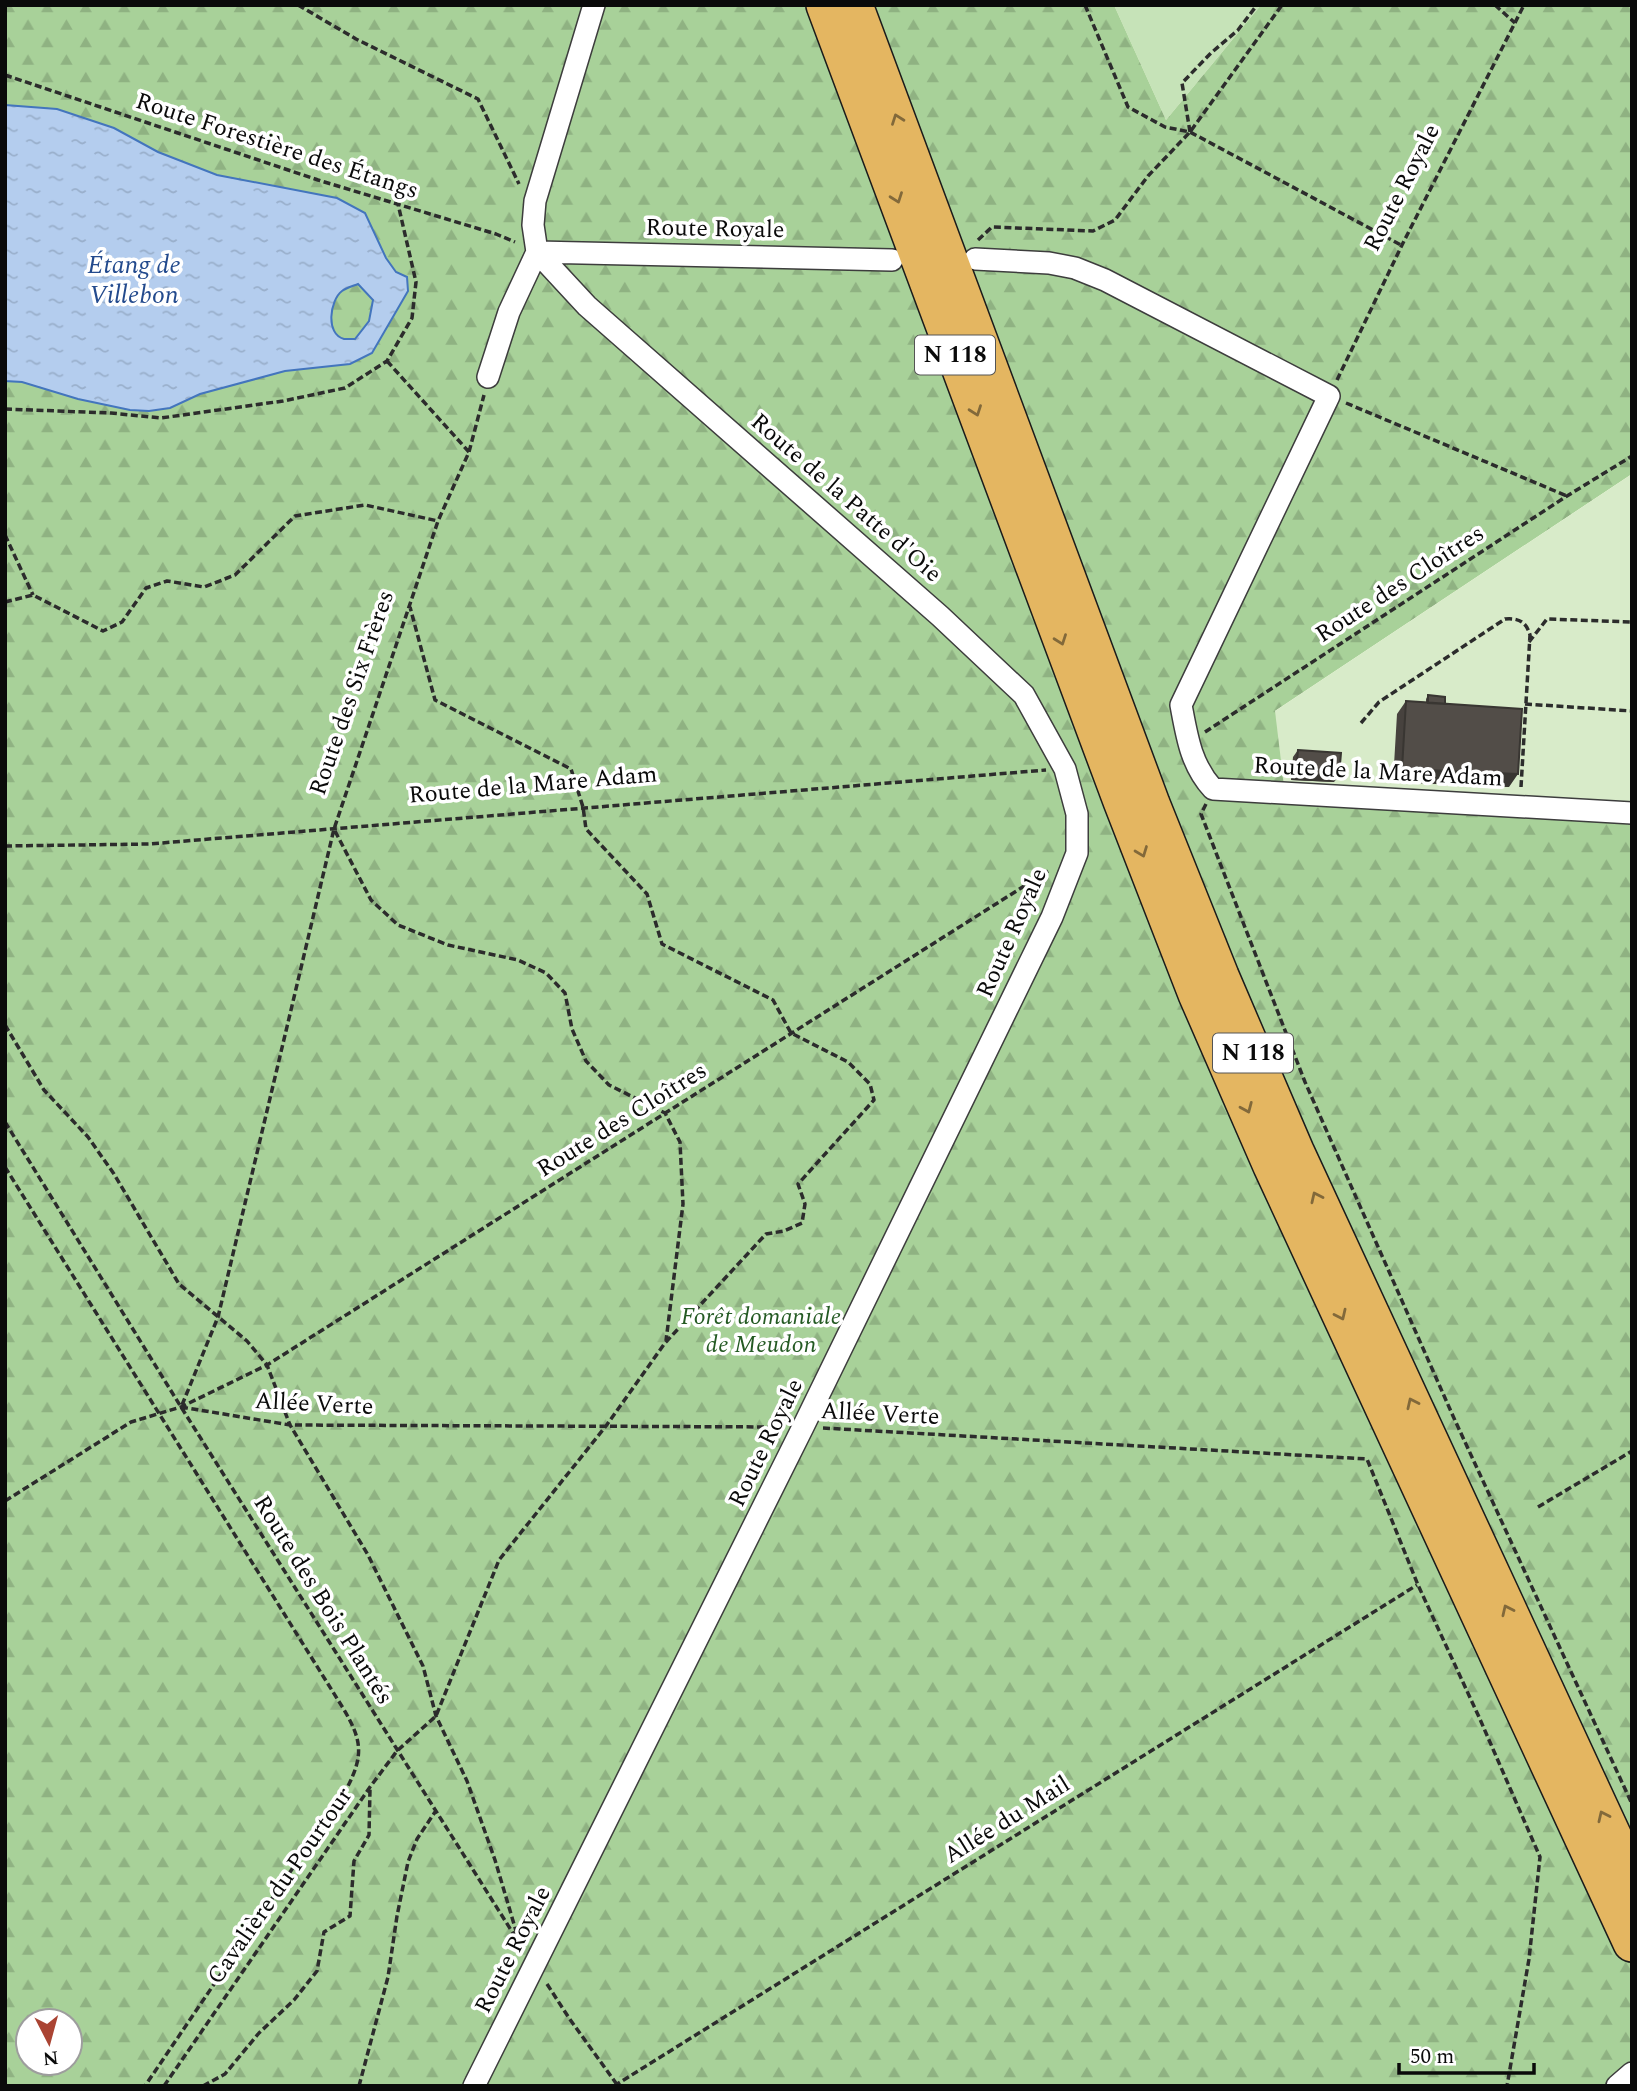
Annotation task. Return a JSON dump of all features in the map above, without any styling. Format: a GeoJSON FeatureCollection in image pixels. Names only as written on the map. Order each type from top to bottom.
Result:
{"type":"FeatureCollection","features":[{"type":"Feature","properties":{"kind":"highway"},"geometry":{"type":"LineString","coordinates":[[799,5],[834,74],[873,134]]}},
{"type":"Feature","properties":{"kind":"highway","name":"N 118"},"geometry":{"type":"LineString","coordinates":[[825,5],[1117,789],[1197,994],[1272,1166],[1632,1943]]}},
{"type":"Feature","properties":{"kind":"highway","name":"N 118"},"geometry":{"type":"LineString","coordinates":[[854,5],[1142,780],[1220,976],[1295,1151],[1632,1878]]}},
{"type":"Feature","properties":{"kind":"street"},"geometry":{"type":"LineString","coordinates":[[488,377],[509,312],[537,252],[533,225],[535,201],[594,5]]}},
{"type":"Feature","properties":{"kind":"street","name":"Route Royale"},"geometry":{"type":"LineString","coordinates":[[537,252],[892,260]]}},
{"type":"Feature","properties":{"kind":"street","name":"Route de la Patte d'Oie"},"geometry":{"type":"LineString","coordinates":[[537,252],[587,306],[940,616],[1024,695],[1065,769],[1077,814]]}},
{"type":"Feature","properties":{"kind":"street"},"geometry":{"type":"LineString","coordinates":[[975,259],[1049,263],[1075,268],[1105,280],[1329,396],[1181,705],[1188,743],[1201,776],[1213,789]]}},
{"type":"Feature","properties":{"kind":"street","name":"Route de la Mare Adam"},"geometry":{"type":"LineString","coordinates":[[1213,789],[1632,813]]}},
{"type":"Feature","properties":{"kind":"street","name":"Route Royale"},"geometry":{"type":"LineString","coordinates":[[474,2086],[803,1427],[1052,917],[1077,853],[1077,814]]}},
{"type":"Feature","properties":{"kind":"street"},"geometry":{"type":"LineString","coordinates":[[1617,2086],[1632,2073]]}},
{"type":"Feature","properties":{"kind":"path"},"geometry":{"type":"LineString","coordinates":[[298,5],[356,39],[478,99],[524,193],[535,201]]}},
{"type":"Feature","properties":{"kind":"path"},"geometry":{"type":"LineString","coordinates":[[1085,5],[1128,107],[1166,127],[1189,132],[1402,245]]}},
{"type":"Feature","properties":{"kind":"path"},"geometry":{"type":"LineString","coordinates":[[1189,132],[1182,83],[1238,30],[1257,5]]}},
{"type":"Feature","properties":{"kind":"path"},"geometry":{"type":"LineString","coordinates":[[975,259],[978,239],[992,227],[1093,231],[1115,220],[1148,176],[1189,132],[1282,5]]}},
{"type":"Feature","properties":{"kind":"path"},"geometry":{"type":"LineString","coordinates":[[1495,5],[1515,23]]}},
{"type":"Feature","properties":{"kind":"path","name":"Route Royale"},"geometry":{"type":"LineString","coordinates":[[1329,396],[1524,5]]}},
{"type":"Feature","properties":{"kind":"path","name":"Route Forestière des Étangs"},"geometry":{"type":"LineString","coordinates":[[5,75],[318,180],[496,234],[537,252]]}},
{"type":"Feature","properties":{"kind":"path"},"geometry":{"type":"LineString","coordinates":[[5,409],[111,413],[161,418],[283,401],[345,388],[387,361],[412,318],[416,282],[398,204]]}},
{"type":"Feature","properties":{"kind":"path"},"geometry":{"type":"LineString","coordinates":[[387,361],[468,452]]}},
{"type":"Feature","properties":{"kind":"path","name":"Route des Six Frères"},"geometry":{"type":"LineString","coordinates":[[181,1407],[218,1317],[334,829],[438,521],[468,452],[488,377]]}},
{"type":"Feature","properties":{"kind":"path"},"geometry":{"type":"LineString","coordinates":[[1329,396],[1567,496]]}},
{"type":"Feature","properties":{"kind":"path","name":"Route des Cloîtres"},"geometry":{"type":"LineString","coordinates":[[1188,743],[1632,456]]}},
{"type":"Feature","properties":{"kind":"path"},"geometry":{"type":"LineString","coordinates":[[5,534],[33,595],[103,631],[122,622],[146,588],[167,580],[204,587],[235,575],[295,516],[365,505],[438,521]]}},
{"type":"Feature","properties":{"kind":"path"},"geometry":{"type":"LineString","coordinates":[[5,602],[33,595]]}},
{"type":"Feature","properties":{"kind":"path"},"geometry":{"type":"LineString","coordinates":[[410,607],[435,700],[571,769],[583,807],[586,829],[647,894],[662,944],[773,1000],[792,1033],[848,1062],[870,1084],[874,1100],[797,1184],[805,1204],[802,1223],[784,1231],[766,1234],[665,1343],[606,1426],[499,1560],[436,1716]]}},
{"type":"Feature","properties":{"kind":"path"},"geometry":{"type":"LineString","coordinates":[[1361,723],[1379,702],[1505,619],[1521,620],[1528,628],[1529,642],[1520,807]]}},
{"type":"Feature","properties":{"kind":"path"},"geometry":{"type":"LineString","coordinates":[[1529,642],[1547,620],[1632,622]]}},
{"type":"Feature","properties":{"kind":"path"},"geometry":{"type":"LineString","coordinates":[[1525,704],[1632,711]]}},
{"type":"Feature","properties":{"kind":"path","name":"Route de la Mare Adam"},"geometry":{"type":"LineString","coordinates":[[5,846],[149,844],[1065,769]]}},
{"type":"Feature","properties":{"kind":"path"},"geometry":{"type":"LineString","coordinates":[[1213,789],[1201,814],[1305,1082],[1453,1416],[1632,1804]]}},
{"type":"Feature","properties":{"kind":"path"},"geometry":{"type":"LineString","coordinates":[[334,829],[370,900],[398,925],[448,945],[517,960],[546,973],[565,993],[572,1029],[586,1061],[609,1085],[665,1113],[680,1142],[683,1203],[665,1343]]}},
{"type":"Feature","properties":{"kind":"path","name":"Route des Cloîtres"},"geometry":{"type":"LineString","coordinates":[[5,1501],[131,1422],[181,1407],[267,1365],[1077,853]]}},
{"type":"Feature","properties":{"kind":"path"},"geometry":{"type":"LineString","coordinates":[[5,1025],[44,1090],[88,1137],[114,1174],[179,1284],[247,1341],[267,1365],[290,1425],[368,1555],[423,1666],[436,1716],[467,1781],[495,1860],[520,1946]]}},
{"type":"Feature","properties":{"kind":"path","name":"Route des Bois Plantés"},"geometry":{"type":"LineString","coordinates":[[5,1122],[436,1812],[417,1839],[408,1862],[388,1977],[359,2086]]}},
{"type":"Feature","properties":{"kind":"path"},"geometry":{"type":"LineString","coordinates":[[5,1167],[343,1708],[357,1735],[359,1758],[347,1788],[145,2086]]}},
{"type":"Feature","properties":{"kind":"path","name":"Allée Verte"},"geometry":{"type":"LineString","coordinates":[[181,1407],[290,1425],[803,1427],[1367,1459],[1418,1585]]}},
{"type":"Feature","properties":{"kind":"path"},"geometry":{"type":"LineString","coordinates":[[1538,1507],[1632,1451]]}},
{"type":"Feature","properties":{"kind":"path"},"geometry":{"type":"LineString","coordinates":[[1418,1585],[1540,1857],[1529,1959],[1507,2086]]}},
{"type":"Feature","properties":{"kind":"path","name":"Allée du Mail"},"geometry":{"type":"LineString","coordinates":[[614,2086],[1418,1585]]}},
{"type":"Feature","properties":{"kind":"path","name":"Cavalière du Pourtour"},"geometry":{"type":"LineString","coordinates":[[164,2086],[370,1787],[397,1751],[436,1716]]}},
{"type":"Feature","properties":{"kind":"path"},"geometry":{"type":"LineString","coordinates":[[204,2086],[225,2074],[259,2033],[294,2000],[317,1971],[324,1932],[350,1916],[354,1861],[369,1835],[370,1787]]}},
{"type":"Feature","properties":{"kind":"green space","name":"Forêt domaniale de Meudon"},"geometry":{"type":"Polygon","coordinates":[[[5,5],[1114,5],[1166,120],[1261,5],[1632,5],[1632,474],[1275,711],[1632,806],[1632,2086],[5,2086],[5,381],[22,382],[78,399],[130,410],[149,411],[170,408],[200,394],[285,371],[350,364],[372,353],[396,272],[386,258],[365,213],[337,198],[217,175],[158,152],[114,128],[5,105],[5,5]]]}},
{"type":"Feature","properties":{"kind":"green space"},"geometry":{"type":"Polygon","coordinates":[[[1114,5],[1261,5],[1166,120],[1114,5]]]}},
{"type":"Feature","properties":{"kind":"green space"},"geometry":{"type":"Polygon","coordinates":[[[358,284],[373,299],[369,321],[355,339],[344,339],[334,331],[332,309],[342,291],[358,284]]]}},
{"type":"Feature","properties":{"kind":"green space"},"geometry":{"type":"Polygon","coordinates":[[[1632,474],[1632,806],[1284,786],[1275,711],[1632,474]]]}},
{"type":"Feature","properties":{"kind":"water","name":"Étang de Villebon"},"geometry":{"type":"Polygon","coordinates":[[[5,105],[57,109],[114,128],[158,152],[217,175],[337,198],[365,213],[386,258],[396,272],[407,277],[408,291],[372,353],[350,364],[285,371],[200,394],[170,408],[149,411],[130,410],[78,399],[22,382],[5,381],[5,105]],[[358,284],[338,295],[331,316],[334,331],[338,336],[355,339],[369,321],[373,300],[358,284]]]}},
{"type":"Feature","properties":{"kind":"building"},"geometry":{"type":"Polygon","coordinates":[[[1428,695],[1445,697],[1445,704],[1428,703],[1428,695]]]}},
{"type":"Feature","properties":{"kind":"building"},"geometry":{"type":"Polygon","coordinates":[[[1406,701],[1522,709],[1518,774],[1402,769],[1406,701]]]}},
{"type":"Feature","properties":{"kind":"building"},"geometry":{"type":"Polygon","coordinates":[[[1298,750],[1341,753],[1339,776],[1296,773],[1298,750]]]}}]}
